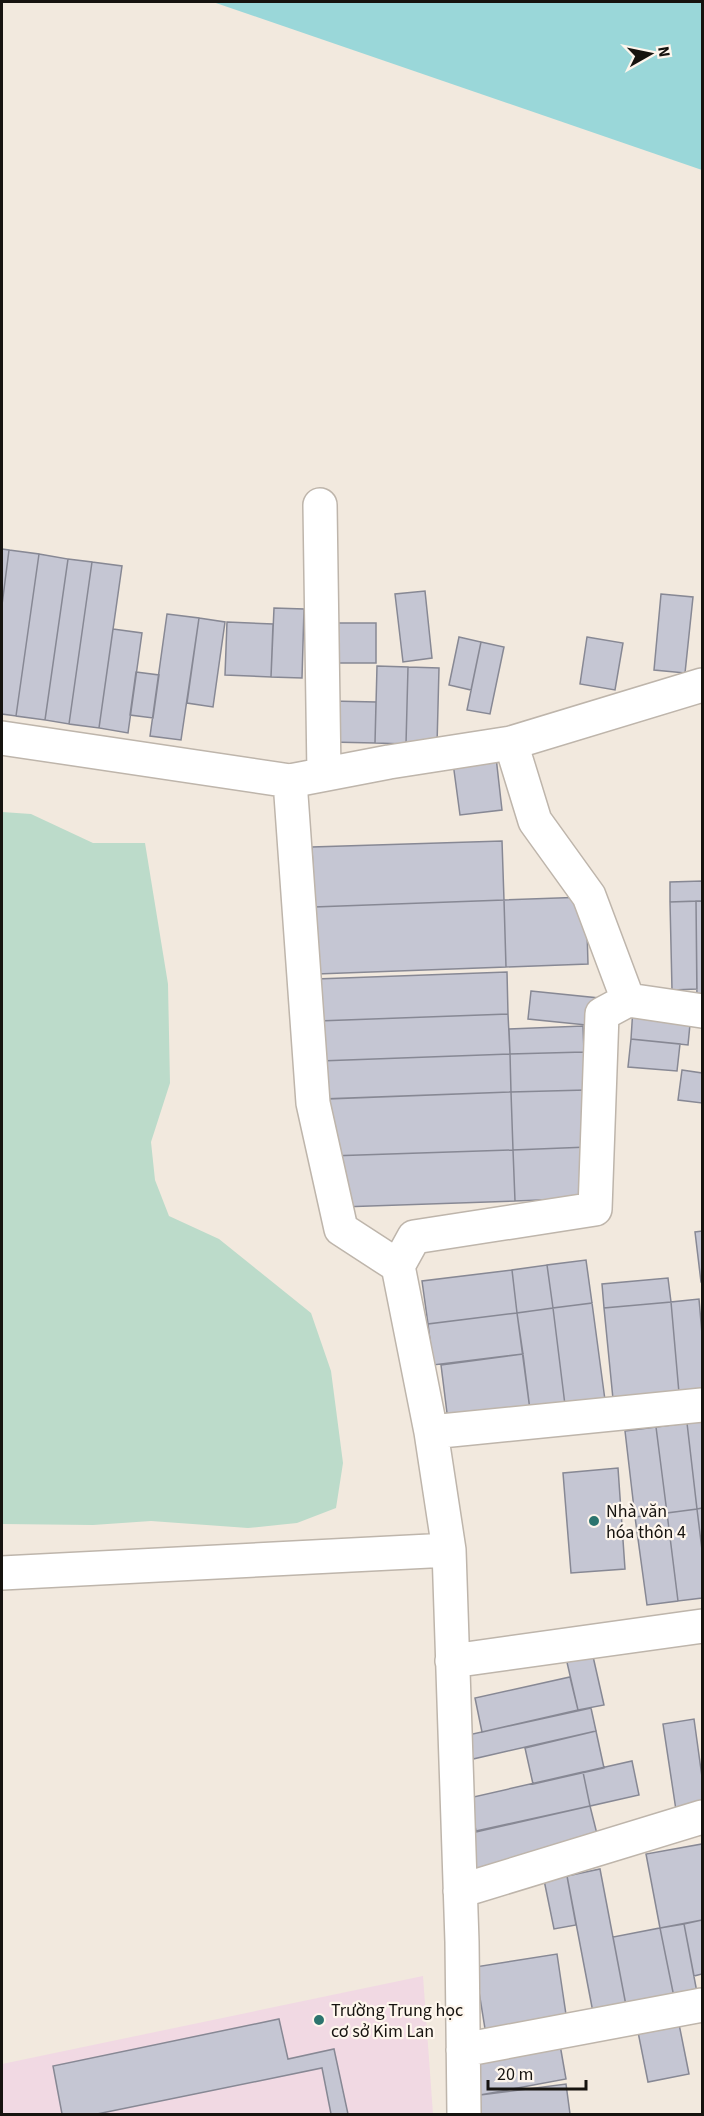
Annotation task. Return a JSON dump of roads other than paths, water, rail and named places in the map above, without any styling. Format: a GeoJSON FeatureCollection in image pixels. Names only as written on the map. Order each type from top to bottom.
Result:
{"type":"FeatureCollection","features":[{"type":"Feature","properties":{"kind":"street"},"geometry":{"type":"LineString","coordinates":[[320,505],[324,774]]}},
{"type":"Feature","properties":{"kind":"street"},"geometry":{"type":"LineString","coordinates":[[2,738],[290,781],[511,743],[702,685]]}},
{"type":"Feature","properties":{"kind":"street"},"geometry":{"type":"LineString","coordinates":[[511,743],[535,821],[589,896],[628,1000]]}},
{"type":"Feature","properties":{"kind":"street"},"geometry":{"type":"LineString","coordinates":[[290,781],[313,1103],[328,1172],[341,1229],[398,1266]]}},
{"type":"Feature","properties":{"kind":"street"},"geometry":{"type":"LineString","coordinates":[[464,2115],[460,1891],[449,1550],[430,1432],[398,1266],[414,1237],[595,1209],[602,1014],[628,1000],[702,1011]]}},
{"type":"Feature","properties":{"kind":"street"},"geometry":{"type":"LineString","coordinates":[[430,1432],[702,1405]]}},
{"type":"Feature","properties":{"kind":"street"},"geometry":{"type":"LineString","coordinates":[[2,1574],[449,1550]]}},
{"type":"Feature","properties":{"kind":"street"},"geometry":{"type":"LineString","coordinates":[[453,1661],[702,1626]]}},
{"type":"Feature","properties":{"kind":"street"},"geometry":{"type":"LineString","coordinates":[[460,1891],[702,1817]]}},
{"type":"Feature","properties":{"kind":"street"},"geometry":{"type":"LineString","coordinates":[[463,2050],[702,2006]]}},
{"type":"Feature","properties":{"kind":"water"},"geometry":{"type":"Polygon","coordinates":[[[213,2],[702,2],[702,170],[213,2]]]}},
{"type":"Feature","properties":{"kind":"place","name":"Nhà văn hóa thôn 4"},"geometry":{"type":"Point","coordinates":[594,1521]}},
{"type":"Feature","properties":{"kind":"place","name":"Trường Trung học cơ sở Kim Lan"},"geometry":{"type":"Point","coordinates":[319,2020]}}]}
